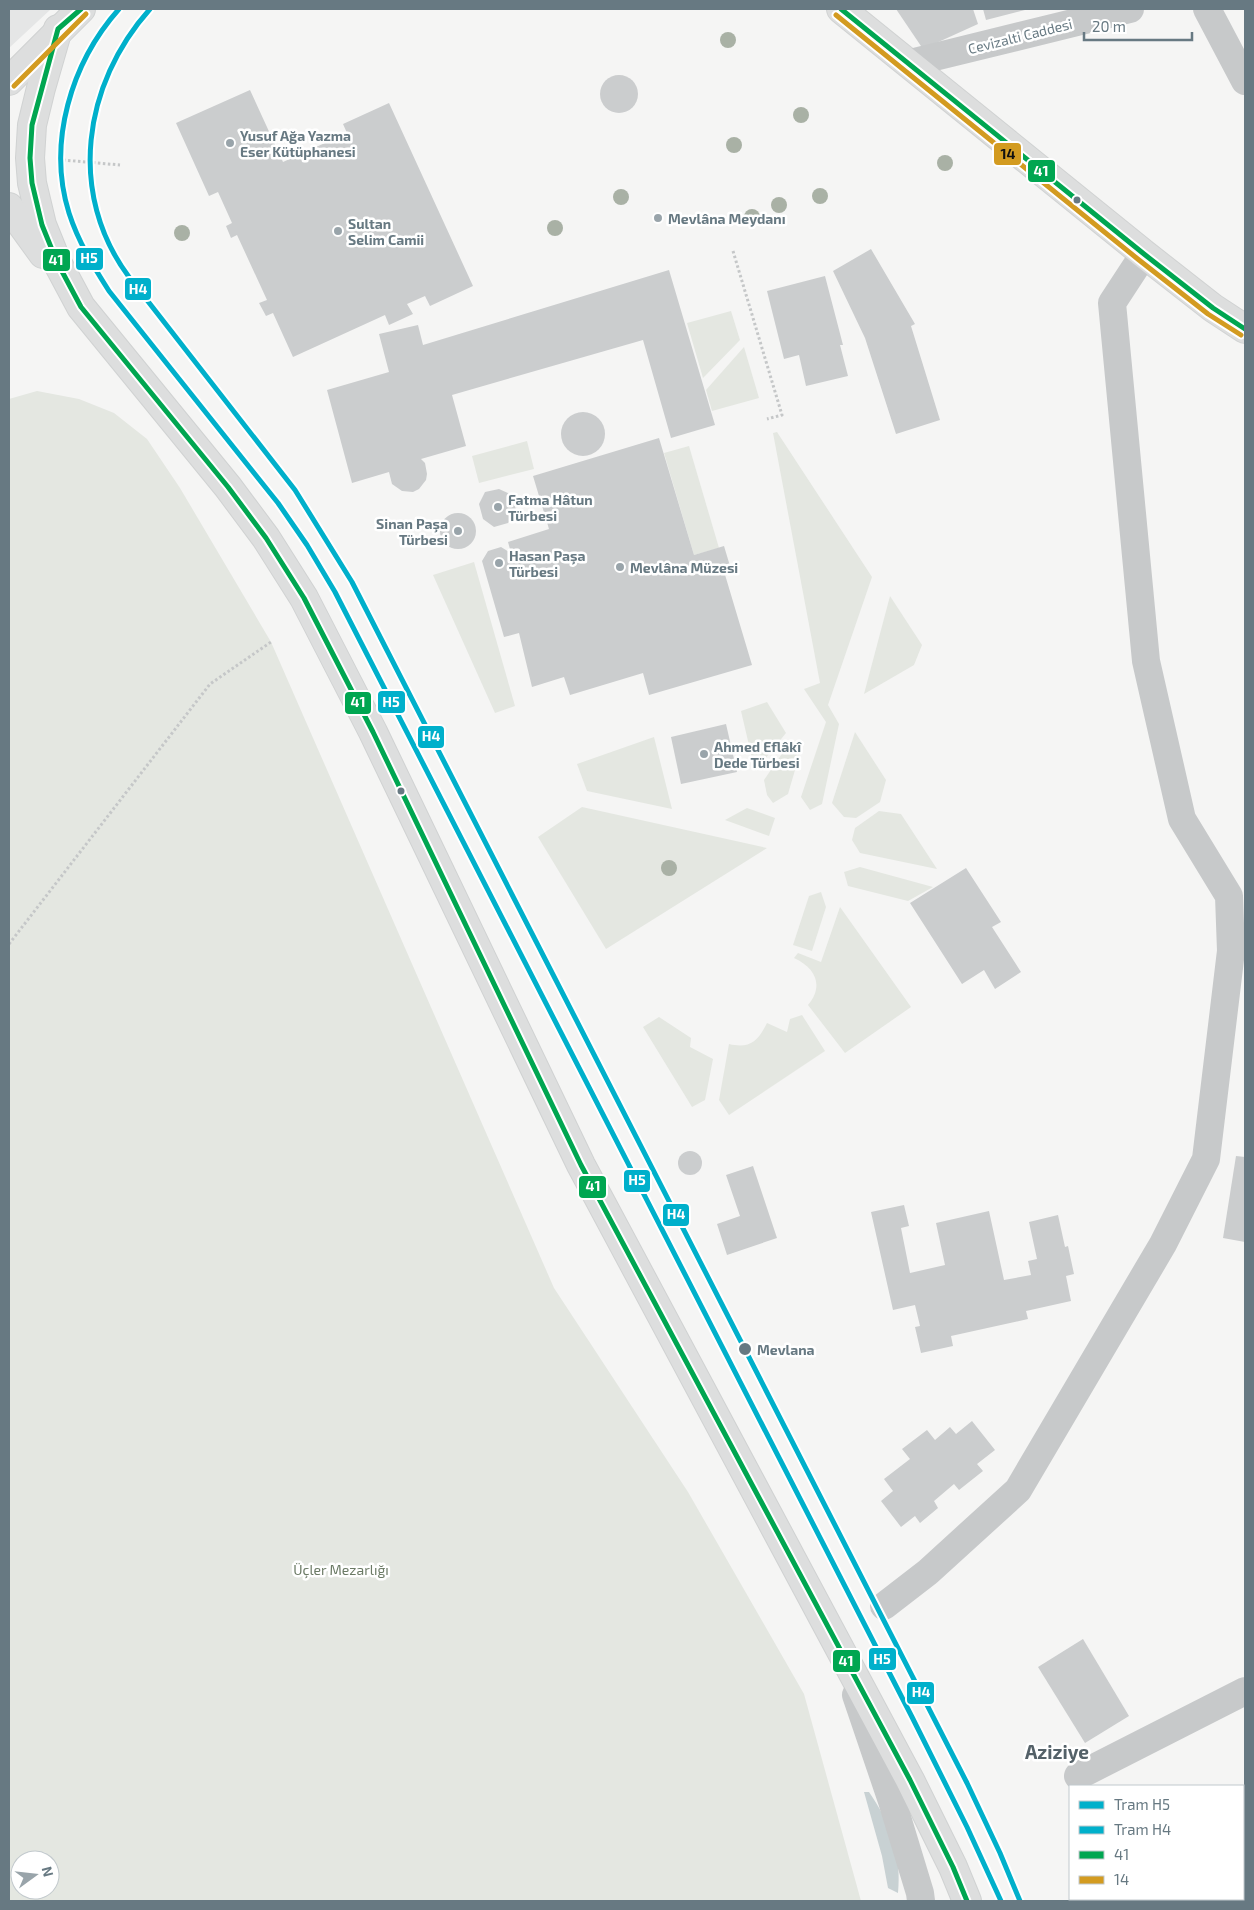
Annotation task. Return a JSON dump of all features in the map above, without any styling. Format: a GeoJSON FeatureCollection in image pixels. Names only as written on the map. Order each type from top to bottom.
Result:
{"type":"FeatureCollection","features":[{"type":"Feature","properties":{"kind":"main road"},"geometry":{"type":"LineString","coordinates":[[9,80],[58,29],[81,9]]}},
{"type":"Feature","properties":{"kind":"main road"},"geometry":{"type":"LineString","coordinates":[[841,9],[1144,254],[1213,308],[1245,329]]}},
{"type":"Feature","properties":{"kind":"main road"},"geometry":{"type":"LineString","coordinates":[[58,29],[32,125],[30,158],[32,183],[42,225],[57,262],[81,307]]}},
{"type":"Feature","properties":{"kind":"main road"},"geometry":{"type":"LineString","coordinates":[[9,207],[81,307],[228,487],[266,538],[304,598],[373,732],[581,1165],[932,1822],[967,1901]]}},
{"type":"Feature","properties":{"kind":"street","name":"Cevizalti Caddesi"},"geometry":{"type":"LineString","coordinates":[[910,63],[1130,9]]}},
{"type":"Feature","properties":{"kind":"street"},"geometry":{"type":"LineString","coordinates":[[1207,9],[1245,81]]}},
{"type":"Feature","properties":{"kind":"street"},"geometry":{"type":"LineString","coordinates":[[884,1606],[928,1572],[1018,1490],[1163,1244],[1206,1159],[1237,892],[1182,819],[1146,661],[1112,303],[1144,254]]}},
{"type":"Feature","properties":{"kind":"street"},"geometry":{"type":"LineString","coordinates":[[841,1651],[892,1801],[921,1901]]}},
{"type":"Feature","properties":{"kind":"street"},"geometry":{"type":"LineString","coordinates":[[1078,1776],[1245,1692]]}},
{"type":"Feature","properties":{"kind":"path"},"geometry":{"type":"LineString","coordinates":[[30,158],[120,165]]}},
{"type":"Feature","properties":{"kind":"path"},"geometry":{"type":"LineString","coordinates":[[733,251],[782,416],[767,419]]}},
{"type":"Feature","properties":{"kind":"path"},"geometry":{"type":"LineString","coordinates":[[9,944],[210,684],[271,642]]}},
{"type":"Feature","properties":{"kind":"shaded area"},"geometry":{"type":"Polygon","coordinates":[[[9,9],[51,9],[9,48],[9,9]]]}},
{"type":"Feature","properties":{"kind":"shaded area"},"geometry":{"type":"Polygon","coordinates":[[[864,1792],[869,1792],[876,1803],[893,1840],[898,1866],[898,1893],[888,1888],[882,1856],[864,1792]]]}},
{"type":"Feature","properties":{"kind":"green space"},"geometry":{"type":"Polygon","coordinates":[[[731,311],[740,340],[703,378],[687,323],[731,311]]]}},
{"type":"Feature","properties":{"kind":"green space"},"geometry":{"type":"Polygon","coordinates":[[[744,347],[759,398],[712,411],[706,390],[744,347]]]}},
{"type":"Feature","properties":{"kind":"green space","name":"Üçler Mezarlığı"},"geometry":{"type":"Polygon","coordinates":[[[37,391],[79,399],[114,413],[147,439],[180,488],[271,642],[554,1288],[688,1492],[804,1694],[861,1901],[9,1901],[9,399],[37,391]]]}},
{"type":"Feature","properties":{"kind":"green space"},"geometry":{"type":"Polygon","coordinates":[[[777,432],[872,577],[828,705],[839,724],[822,804],[810,810],[801,797],[826,722],[804,689],[820,683],[773,433],[777,432]]]}},
{"type":"Feature","properties":{"kind":"green space"},"geometry":{"type":"Polygon","coordinates":[[[527,441],[534,469],[479,483],[472,456],[527,441]]]}},
{"type":"Feature","properties":{"kind":"green space"},"geometry":{"type":"Polygon","coordinates":[[[689,446],[719,548],[694,555],[664,453],[689,446]]]}},
{"type":"Feature","properties":{"kind":"green space"},"geometry":{"type":"Polygon","coordinates":[[[474,562],[515,706],[495,713],[433,575],[474,562]]]}},
{"type":"Feature","properties":{"kind":"green space"},"geometry":{"type":"Polygon","coordinates":[[[890,596],[922,645],[914,665],[864,694],[890,596]]]}},
{"type":"Feature","properties":{"kind":"green space"},"geometry":{"type":"Polygon","coordinates":[[[767,702],[786,733],[755,771],[741,711],[767,702]]]}},
{"type":"Feature","properties":{"kind":"green space"},"geometry":{"type":"Polygon","coordinates":[[[855,732],[886,780],[880,802],[856,818],[844,817],[832,803],[855,732]]]}},
{"type":"Feature","properties":{"kind":"green space"},"geometry":{"type":"Polygon","coordinates":[[[654,737],[672,809],[587,791],[577,764],[654,737]]]}},
{"type":"Feature","properties":{"kind":"green space"},"geometry":{"type":"Polygon","coordinates":[[[790,742],[800,753],[788,794],[773,803],[767,795],[764,780],[790,742]]]}},
{"type":"Feature","properties":{"kind":"green space"},"geometry":{"type":"Polygon","coordinates":[[[582,807],[767,848],[606,949],[538,837],[582,807]]]}},
{"type":"Feature","properties":{"kind":"green space"},"geometry":{"type":"Polygon","coordinates":[[[747,808],[775,818],[769,836],[725,820],[747,808]]]}},
{"type":"Feature","properties":{"kind":"green space"},"geometry":{"type":"Polygon","coordinates":[[[879,811],[901,814],[937,869],[860,853],[852,840],[855,828],[879,811]]]}},
{"type":"Feature","properties":{"kind":"green space"},"geometry":{"type":"Polygon","coordinates":[[[860,867],[933,887],[908,901],[848,886],[844,872],[860,867]]]}},
{"type":"Feature","properties":{"kind":"green space"},"geometry":{"type":"Polygon","coordinates":[[[821,892],[826,907],[812,951],[793,945],[809,896],[821,892]]]}},
{"type":"Feature","properties":{"kind":"green space"},"geometry":{"type":"Polygon","coordinates":[[[840,907],[911,1007],[845,1053],[808,1005],[816,991],[815,978],[808,967],[794,958],[798,953],[821,962],[840,907]]]}},
{"type":"Feature","properties":{"kind":"green space"},"geometry":{"type":"Polygon","coordinates":[[[802,1015],[825,1051],[729,1115],[719,1100],[729,1044],[743,1045],[752,1042],[757,1039],[767,1023],[787,1032],[790,1019],[802,1015]]]}},
{"type":"Feature","properties":{"kind":"green space"},"geometry":{"type":"Polygon","coordinates":[[[659,1017],[691,1038],[690,1047],[713,1059],[705,1100],[692,1107],[643,1027],[659,1017]]]}},
{"type":"Feature","properties":{"kind":"building"},"geometry":{"type":"Polygon","coordinates":[[[896,9],[973,9],[978,24],[923,49],[896,9]]]}},
{"type":"Feature","properties":{"kind":"building"},"geometry":{"type":"Polygon","coordinates":[[[983,9],[1029,9],[986,20],[983,9]]]}},
{"type":"Feature","properties":{"kind":"building"},"geometry":{"type":"Polygon","coordinates":[[[619,75],[626,76],[632,81],[637,87],[637,101],[632,107],[626,112],[619,113],[612,112],[606,107],[601,101],[600,94],[601,87],[606,81],[612,76],[619,75]]]}},
{"type":"Feature","properties":{"kind":"building","name":"Sultan Selim Camii"},"geometry":{"type":"Polygon","coordinates":[[[250,90],[283,162],[347,133],[343,124],[389,103],[473,286],[430,306],[425,296],[407,304],[413,314],[389,325],[385,315],[293,357],[273,313],[266,316],[259,303],[267,300],[237,235],[231,238],[226,226],[232,223],[218,192],[209,196],[176,123],[250,90]]]}},
{"type":"Feature","properties":{"kind":"building"},"geometry":{"type":"Polygon","coordinates":[[[871,249],[915,324],[911,326],[940,420],[896,434],[865,338],[833,271],[871,249]]]}},
{"type":"Feature","properties":{"kind":"building"},"geometry":{"type":"Polygon","coordinates":[[[669,270],[715,425],[671,438],[643,340],[452,395],[466,446],[421,459],[425,463],[426,480],[419,489],[413,492],[402,491],[392,484],[389,472],[352,483],[327,390],[389,372],[379,334],[418,325],[423,345],[669,270]]]}},
{"type":"Feature","properties":{"kind":"building"},"geometry":{"type":"Polygon","coordinates":[[[825,276],[843,345],[840,345],[848,376],[806,386],[799,355],[784,359],[767,291],[825,276]]]}},
{"type":"Feature","properties":{"kind":"building"},"geometry":{"type":"Polygon","coordinates":[[[583,412],[595,416],[601,422],[605,434],[601,446],[595,452],[583,456],[571,452],[565,446],[561,434],[565,422],[571,416],[583,412]]]}},
{"type":"Feature","properties":{"kind":"building","name":"Mevlâna Müzesi"},"geometry":{"type":"Polygon","coordinates":[[[659,438],[694,555],[724,546],[730,566],[723,568],[752,665],[649,695],[643,673],[570,695],[564,677],[532,687],[519,633],[504,637],[482,561],[488,551],[501,547],[511,553],[508,542],[549,529],[533,476],[659,438]]]}},
{"type":"Feature","properties":{"kind":"building","name":"Fatma Hâtun Türbesi"},"geometry":{"type":"Polygon","coordinates":[[[499,489],[512,495],[516,510],[508,523],[494,527],[483,519],[479,504],[485,492],[499,489]]]}},
{"type":"Feature","properties":{"kind":"building","name":"Sinan Paşa Türbesi"},"geometry":{"type":"Polygon","coordinates":[[[458,513],[465,514],[471,518],[475,524],[475,538],[471,544],[465,548],[458,549],[451,548],[445,544],[441,538],[440,531],[441,524],[445,518],[451,514],[458,513]]]}},
{"type":"Feature","properties":{"kind":"building","name":"Ahmed Eflâkî Dede Türbesi"},"geometry":{"type":"Polygon","coordinates":[[[726,724],[737,772],[681,784],[671,737],[726,724]]]}},
{"type":"Feature","properties":{"kind":"building"},"geometry":{"type":"Polygon","coordinates":[[[966,868],[1001,922],[992,927],[1021,972],[995,989],[984,970],[962,984],[910,903],[966,868]]]}},
{"type":"Feature","properties":{"kind":"building"},"geometry":{"type":"Polygon","coordinates":[[[690,1151],[695,1152],[701,1158],[701,1168],[695,1174],[690,1175],[685,1174],[679,1168],[678,1163],[679,1158],[685,1152],[690,1151]]]}},
{"type":"Feature","properties":{"kind":"building"},"geometry":{"type":"Polygon","coordinates":[[[1236,1156],[1245,1157],[1245,1242],[1223,1238],[1236,1156]]]}},
{"type":"Feature","properties":{"kind":"building"},"geometry":{"type":"Polygon","coordinates":[[[753,1166],[777,1238],[727,1255],[717,1224],[740,1216],[726,1175],[753,1166]]]}},
{"type":"Feature","properties":{"kind":"building"},"geometry":{"type":"Polygon","coordinates":[[[904,1205],[909,1226],[901,1228],[910,1273],[945,1265],[936,1223],[989,1211],[1004,1280],[1031,1275],[1028,1261],[1037,1259],[1029,1222],[1058,1215],[1065,1247],[1068,1246],[1074,1274],[1066,1276],[1071,1301],[1026,1311],[1028,1319],[951,1336],[953,1346],[921,1353],[915,1327],[920,1326],[915,1305],[893,1310],[871,1212],[904,1205]]]}},
{"type":"Feature","properties":{"kind":"building"},"geometry":{"type":"Polygon","coordinates":[[[972,1421],[995,1450],[977,1464],[983,1471],[959,1490],[954,1484],[934,1501],[938,1508],[920,1523],[915,1516],[901,1527],[881,1501],[893,1491],[884,1479],[910,1459],[902,1449],[927,1430],[935,1440],[950,1427],[956,1434],[972,1421]]]}},
{"type":"Feature","properties":{"kind":"building"},"geometry":{"type":"Polygon","coordinates":[[[1083,1639],[1129,1716],[1085,1743],[1038,1667],[1083,1639]]]}},
{"type":"Feature","properties":{"kind":"building"},"geometry":{"type":"Polygon","coordinates":[[[1130,1900],[1130,1901],[1086,1901],[1130,1900]]]}},
{"type":"Feature","properties":{"kind":"tram line","name":"H5"},"geometry":{"type":"LineString","coordinates":[[119,9],[102,30],[76,79],[62,132],[63,186],[69,213],[81,243],[109,291],[278,503],[307,545],[335,592],[912,1717],[967,1827],[1001,1901]]}},
{"type":"Feature","properties":{"kind":"tram line","name":"H4"},"geometry":{"type":"LineString","coordinates":[[150,9],[127,39],[110,71],[98,105],[91,140],[91,176],[97,211],[109,245],[129,277],[295,490],[352,582],[967,1783],[1020,1901]]}},
{"type":"Feature","properties":{"kind":"transit line","name":"41"},"geometry":{"type":"LineString","coordinates":[[81,9],[58,29],[32,125],[30,158],[32,183],[42,225],[57,262],[81,307],[228,487],[266,538],[304,598],[373,732],[581,1165],[910,1780],[953,1867],[967,1901]]}},
{"type":"Feature","properties":{"kind":"transit line","name":"41"},"geometry":{"type":"LineString","coordinates":[[841,9],[1144,254],[1213,308],[1245,329]]}},
{"type":"Feature","properties":{"kind":"transit line","name":"14"},"geometry":{"type":"LineString","coordinates":[[14,86],[86,14]]}},
{"type":"Feature","properties":{"kind":"transit line","name":"14"},"geometry":{"type":"LineString","coordinates":[[836,15],[1139,260],[1208,314],[1241,335]]}},
{"type":"Feature","properties":{"kind":"place","name":"Yusuf Ağa Yazma Eser Kütüphanesi"},"geometry":{"type":"Point","coordinates":[230,143]}},
{"type":"Feature","properties":{"kind":"place","name":"Mevlâna Meydanı"},"geometry":{"type":"Point","coordinates":[658,218]}},
{"type":"Feature","properties":{"kind":"place","name":"Sultan Selim Camii"},"geometry":{"type":"Point","coordinates":[338,231]}},
{"type":"Feature","properties":{"kind":"place","name":"Fatma Hâtun Türbesi"},"geometry":{"type":"Point","coordinates":[498,507]}},
{"type":"Feature","properties":{"kind":"place","name":"Sinan Paşa Türbesi"},"geometry":{"type":"Point","coordinates":[458,531]}},
{"type":"Feature","properties":{"kind":"place","name":"Hasan Paşa Türbesi"},"geometry":{"type":"Point","coordinates":[499,563]}},
{"type":"Feature","properties":{"kind":"place","name":"Mevlâna Müzesi"},"geometry":{"type":"Point","coordinates":[620,567]}},
{"type":"Feature","properties":{"kind":"place","name":"Ahmed Eflâkî Dede Türbesi"},"geometry":{"type":"Point","coordinates":[704,754]}},
{"type":"Feature","properties":{"kind":"place","name":"Mevlana"},"geometry":{"type":"Point","coordinates":[745,1349]}},
{"type":"Feature","properties":{"kind":"district","name":"Aziziye"},"geometry":{"type":"Point","coordinates":[1057,1751]}}]}
